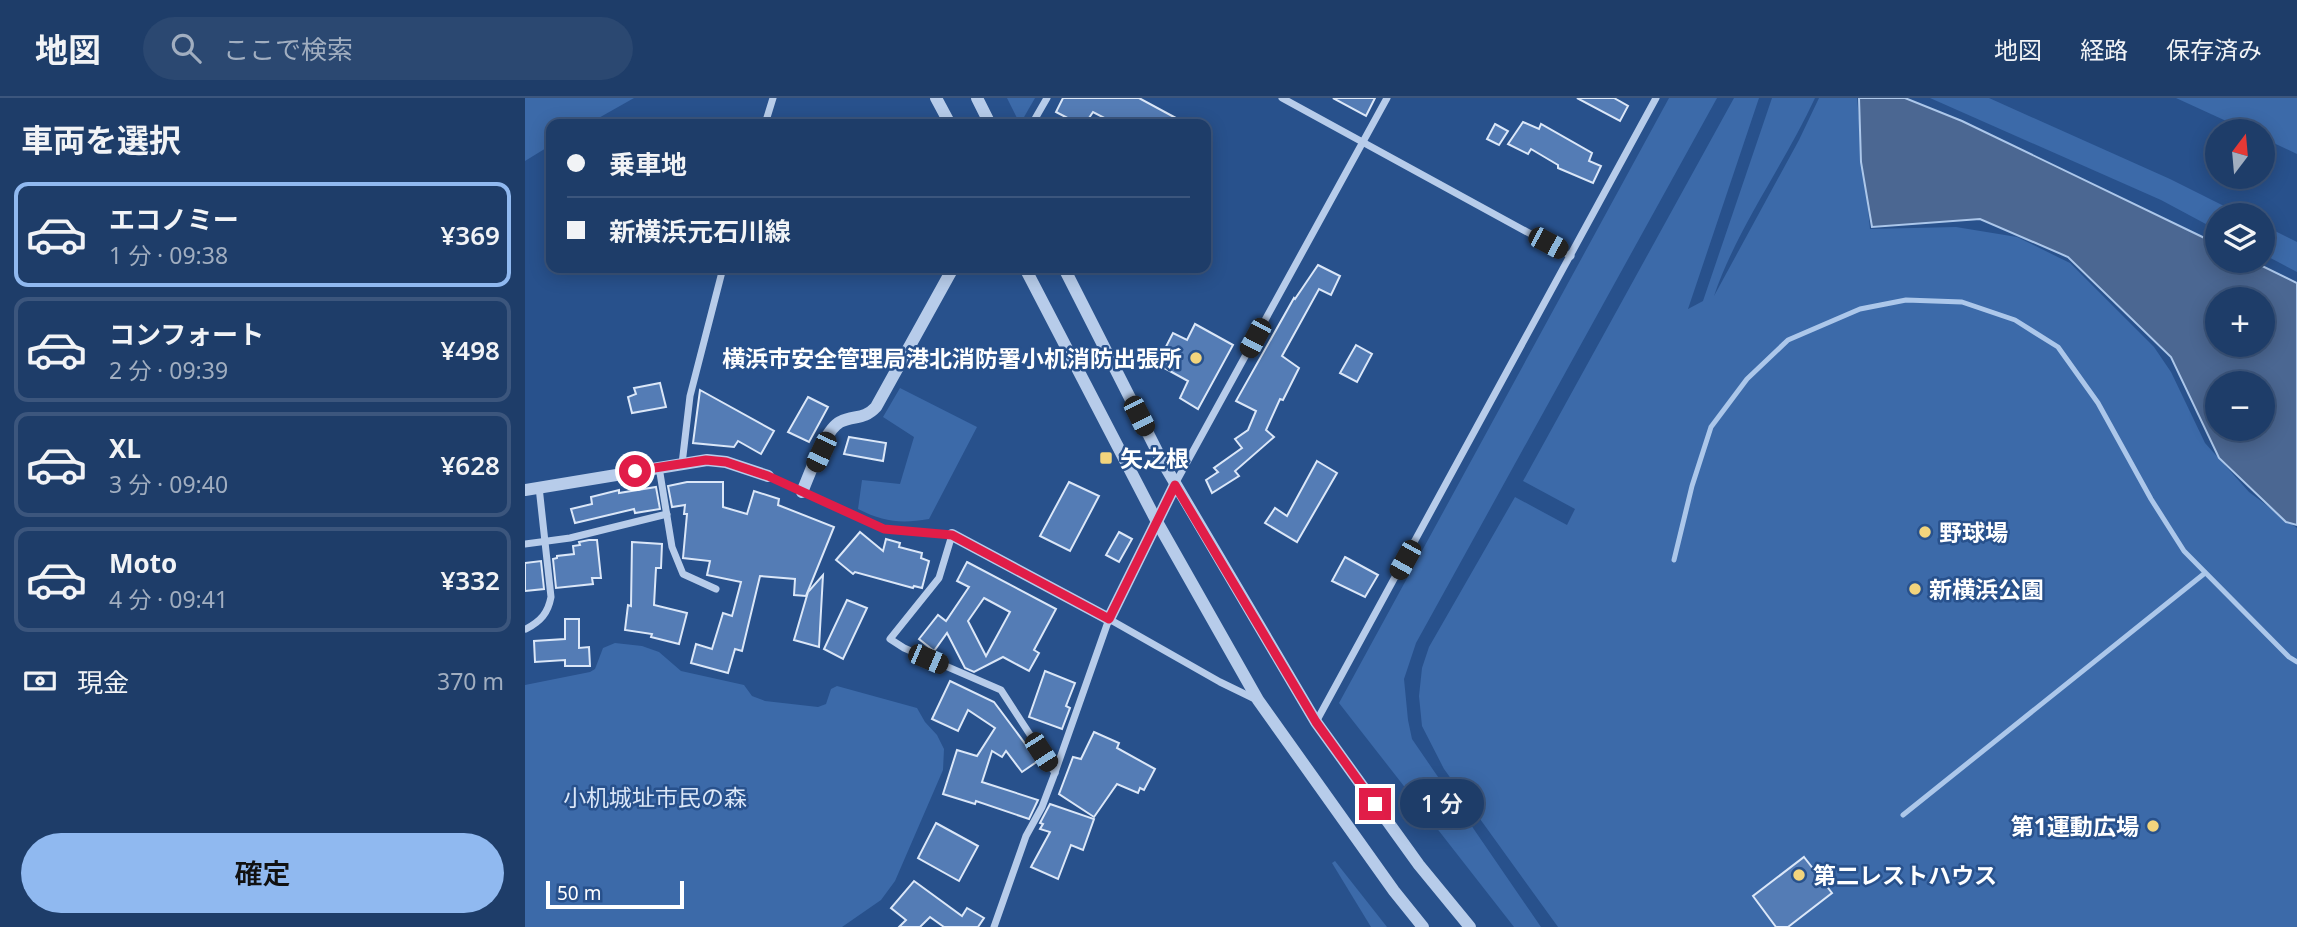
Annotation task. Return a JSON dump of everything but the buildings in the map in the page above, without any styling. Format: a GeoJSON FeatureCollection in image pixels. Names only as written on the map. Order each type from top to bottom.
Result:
{"type":"FeatureCollection","features":[{"type":"Feature","properties":{"kind":"street"},"geometry":{"type":"LineString","coordinates":[[767,119],[773,98]]}},
{"type":"Feature","properties":{"kind":"street"},"geometry":{"type":"LineString","coordinates":[[936,98],[947,119]]}},
{"type":"Feature","properties":{"kind":"street"},"geometry":{"type":"LineString","coordinates":[[977,98],[988,119]]}},
{"type":"Feature","properties":{"kind":"street"},"geometry":{"type":"LineString","coordinates":[[1035,119],[1047,98]]}},
{"type":"Feature","properties":{"kind":"street"},"geometry":{"type":"LineString","coordinates":[[1282,98],[1571,256]]}},
{"type":"Feature","properties":{"kind":"street"},"geometry":{"type":"LineString","coordinates":[[994,927],[1026,836],[1042,807],[1055,773],[1109,619],[1156,520],[1387,98]]}},
{"type":"Feature","properties":{"kind":"street"},"geometry":{"type":"LineString","coordinates":[[1316,722],[1656,98]]}},
{"type":"Feature","properties":{"kind":"street"},"geometry":{"type":"LineString","coordinates":[[683,464],[690,396],[722,273]]}},
{"type":"Feature","properties":{"kind":"street"},"geometry":{"type":"LineString","coordinates":[[802,492],[830,431],[838,423],[869,415],[876,407],[950,273]]}},
{"type":"Feature","properties":{"kind":"street"},"geometry":{"type":"LineString","coordinates":[[1028,273],[1156,520],[1258,700],[1394,891],[1423,927]]}},
{"type":"Feature","properties":{"kind":"street"},"geometry":{"type":"LineString","coordinates":[[1067,273],[1175,485],[1316,722],[1419,865],[1470,927]]}},
{"type":"Feature","properties":{"kind":"street"},"geometry":{"type":"LineString","coordinates":[[525,490],[706,460],[726,462],[768,476],[884,529],[952,535],[1220,682],[1258,700]]}},
{"type":"Feature","properties":{"kind":"street"},"geometry":{"type":"LineString","coordinates":[[659,467],[672,547],[683,574],[716,589]]}},
{"type":"Feature","properties":{"kind":"street"},"geometry":{"type":"LineString","coordinates":[[526,629],[548,611],[551,597],[539,487]]}},
{"type":"Feature","properties":{"kind":"street"},"geometry":{"type":"LineString","coordinates":[[525,544],[546,542],[667,514]]}},
{"type":"Feature","properties":{"kind":"street"},"geometry":{"type":"LineString","coordinates":[[952,535],[939,578],[890,639],[904,649],[1001,691],[1055,773]]}},
{"type":"Feature","properties":{"kind":"green space"},"geometry":{"type":"Polygon","coordinates":[[[525,98],[634,98],[597,119],[546,119],[546,148],[525,161],[525,98]]]}},
{"type":"Feature","properties":{"kind":"green space"},"geometry":{"type":"Polygon","coordinates":[[[1007,98],[1035,98],[1023,119],[1018,119],[1007,98]]]}},
{"type":"Feature","properties":{"kind":"green space"},"geometry":{"type":"Polygon","coordinates":[[[1669,98],[1717,98],[1416,643],[1404,679],[1412,739],[1541,927],[1514,927],[1339,703],[1669,98]]]}},
{"type":"Feature","properties":{"kind":"green space","name":"新横浜公園"},"geometry":{"type":"Polygon","coordinates":[[[1734,98],[1759,98],[1688,309],[1703,301],[1772,98],[1815,98],[1735,246],[1714,296],[1819,98],[1857,98],[1870,229],[1956,227],[2017,237],[2070,263],[2154,347],[2171,372],[2205,443],[2249,492],[2297,528],[2297,927],[1558,927],[1444,769],[1422,726],[1419,696],[1422,668],[1429,647],[1515,497],[1567,525],[1575,509],[1523,481],[1734,98]]]}},
{"type":"Feature","properties":{"kind":"green space"},"geometry":{"type":"Polygon","coordinates":[[[1930,98],[1989,98],[2218,203],[2205,203],[2205,224],[2161,200],[1930,98]]]}},
{"type":"Feature","properties":{"kind":"green space"},"geometry":{"type":"Polygon","coordinates":[[[2176,98],[2297,98],[2297,154],[2275,144],[2275,119],[2222,119],[2176,98]]]}},
{"type":"Feature","properties":{"kind":"green space"},"geometry":{"type":"Polygon","coordinates":[[[2275,231],[2297,242],[2297,272],[2275,260],[2275,231]]]}},
{"type":"Feature","properties":{"kind":"green space"},"geometry":{"type":"Polygon","coordinates":[[[900,388],[977,427],[929,519],[893,521],[858,509],[862,480],[900,484],[914,437],[883,417],[900,388]]]}},
{"type":"Feature","properties":{"kind":"green space","name":"小机城址市民の森"},"geometry":{"type":"Polygon","coordinates":[[[615,643],[642,646],[659,652],[681,671],[744,685],[752,696],[765,701],[818,707],[826,704],[831,689],[837,686],[917,708],[944,749],[943,770],[895,881],[881,900],[842,927],[525,927],[525,685],[590,672],[595,669],[603,648],[615,643]]]}},
{"type":"Feature","properties":{"kind":"green space"},"geometry":{"type":"Polygon","coordinates":[[[1335,861],[1387,927],[1371,927],[1332,863],[1335,861]]]}},
{"type":"Feature","properties":{"kind":"shaded area"},"geometry":{"type":"Polygon","coordinates":[[[1859,98],[1905,98],[1962,121],[2205,238],[2205,273],[2275,272],[2297,283],[2297,525],[2286,522],[2219,458],[2211,441],[2275,441],[2275,371],[2205,371],[2205,429],[2171,357],[2068,257],[1980,219],[1872,227],[1861,162],[1859,98]]]}},
{"type":"Feature","properties":{"kind":"waterway"},"geometry":{"type":"LineString","coordinates":[[1674,560],[1692,486],[1711,427],[1747,379],[1788,340],[1860,309],[1906,300],[1962,302],[2015,320],[2058,347],[2098,403],[2151,499],[2184,551],[2297,662]]}},
{"type":"Feature","properties":{"kind":"waterway"},"geometry":{"type":"LineString","coordinates":[[1903,815],[2205,573]]}},
{"type":"Feature","properties":{"kind":"place","name":"横浜市安全管理局港北消防署小机消防出張所"},"geometry":{"type":"Point","coordinates":[1196,358]}},
{"type":"Feature","properties":{"kind":"place","name":"矢之根"},"geometry":{"type":"Point","coordinates":[1106,458]}},
{"type":"Feature","properties":{"kind":"place","name":"野球場"},"geometry":{"type":"Point","coordinates":[1925,532]}},
{"type":"Feature","properties":{"kind":"place","name":"新横浜公園"},"geometry":{"type":"Point","coordinates":[1915,589]}},
{"type":"Feature","properties":{"kind":"place","name":"第1運動広場"},"geometry":{"type":"Point","coordinates":[2153,826]}},
{"type":"Feature","properties":{"kind":"place","name":"第二レストハウス"},"geometry":{"type":"Point","coordinates":[1799,875]}},
{"type":"Feature","properties":{"kind":"route"},"geometry":{"type":"LineString","coordinates":[[635,471],[706,460],[726,462],[768,476],[884,529],[952,535],[1109,619],[1175,485],[1316,722],[1375,804]]}}]}
